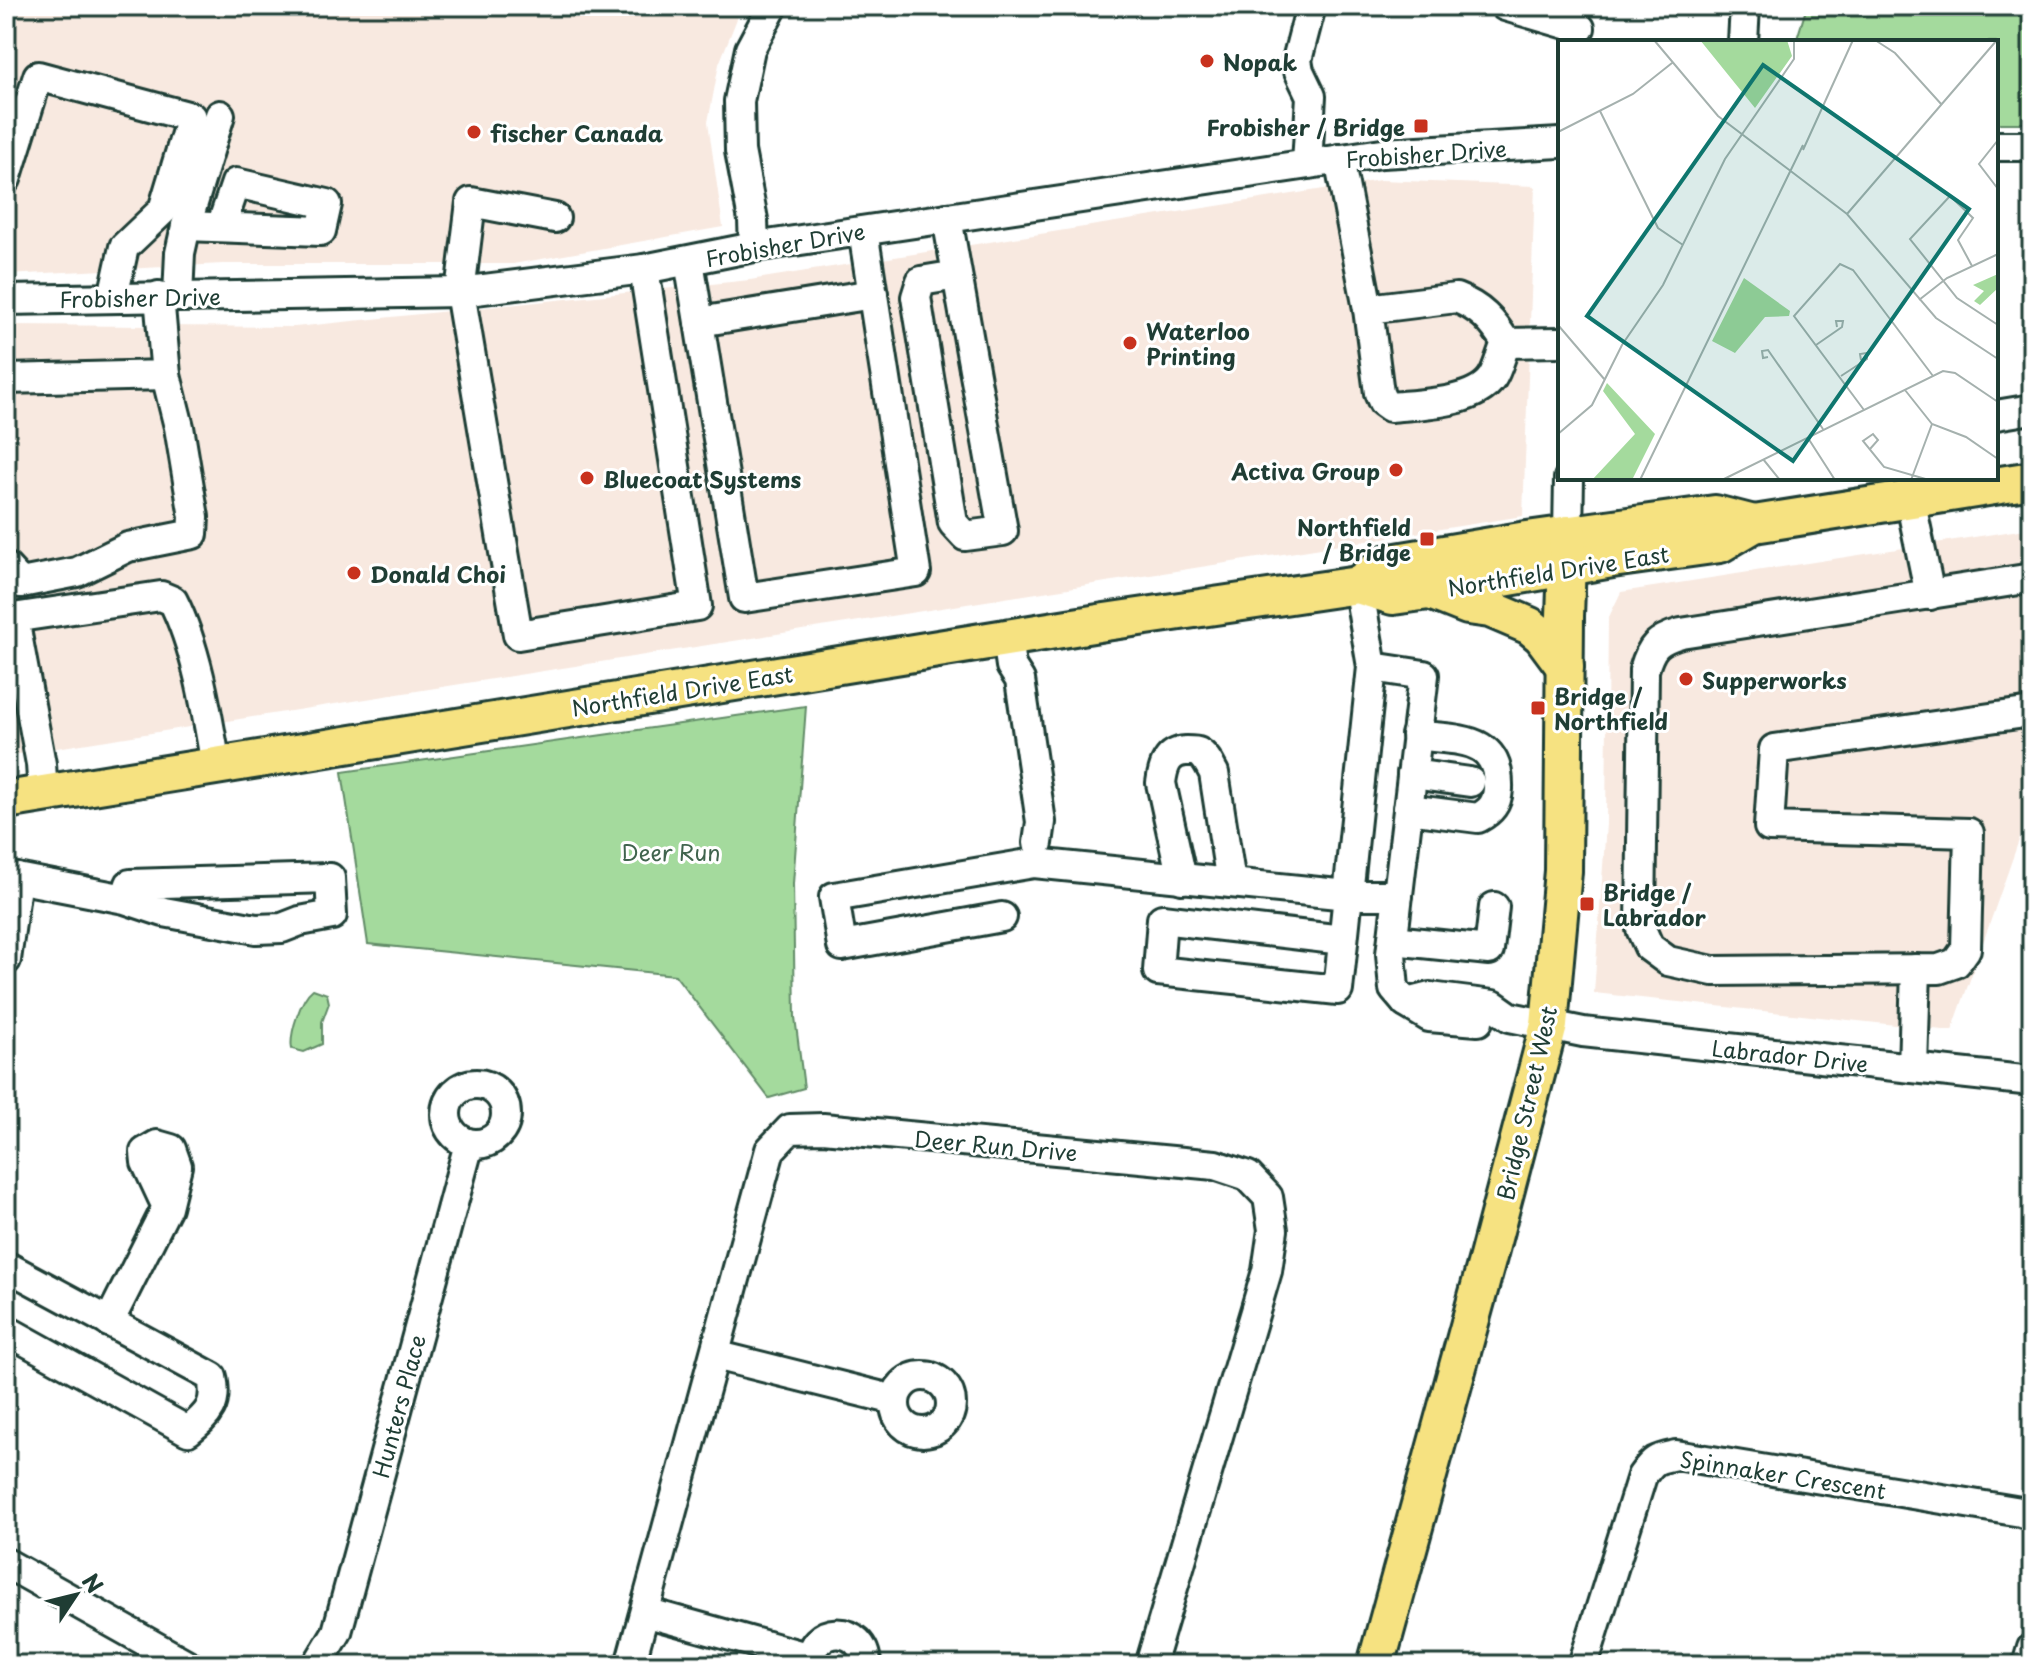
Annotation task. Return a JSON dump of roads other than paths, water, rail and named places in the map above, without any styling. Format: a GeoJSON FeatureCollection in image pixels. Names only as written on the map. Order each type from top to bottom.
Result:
{"type":"FeatureCollection","features":[{"type":"Feature","properties":{"kind":"main road","name":"Northfield Drive East"},"geometry":{"type":"LineString","coordinates":[[1358,585],[1393,596],[1429,591],[1568,551],[1715,514],[1754,524],[2032,480]]}},
{"type":"Feature","properties":{"kind":"main road","name":"Northfield Drive East"},"geometry":{"type":"LineString","coordinates":[[6,800],[216,766],[1009,652],[1358,585],[1385,564],[1568,551]]}},
{"type":"Feature","properties":{"kind":"main road","name":"Bridge Street West"},"geometry":{"type":"LineString","coordinates":[[1376,1665],[1549,1025],[1563,871],[1568,551]]}},
{"type":"Feature","properties":{"kind":"main road"},"geometry":{"type":"LineString","coordinates":[[1429,591],[1468,606],[1490,609],[1516,618],[1542,636],[1565,667]]}},
{"type":"Feature","properties":{"kind":"street"},"geometry":{"type":"LineString","coordinates":[[754,247],[753,220],[740,151],[739,101],[750,49],[773,6]]}},
{"type":"Feature","properties":{"kind":"street"},"geometry":{"type":"LineString","coordinates":[[1307,164],[1311,96],[1297,60],[1311,6]]}},
{"type":"Feature","properties":{"kind":"street"},"geometry":{"type":"LineString","coordinates":[[1505,6],[1580,25]]}},
{"type":"Feature","properties":{"kind":"street"},"geometry":{"type":"LineString","coordinates":[[1743,40],[1745,6]]}},
{"type":"Feature","properties":{"kind":"street"},"geometry":{"type":"LineString","coordinates":[[6,179],[38,76],[191,117],[163,210],[124,247],[113,297]]}},
{"type":"Feature","properties":{"kind":"street"},"geometry":{"type":"LineString","coordinates":[[6,567],[21,583],[77,572],[128,547],[193,534],[194,517],[179,427],[166,375],[168,296],[220,115]]}},
{"type":"Feature","properties":{"kind":"street","name":"Frobisher Drive"},"geometry":{"type":"LineString","coordinates":[[6,300],[460,292],[644,269],[754,247],[1382,153],[1558,143]]}},
{"type":"Feature","properties":{"kind":"street"},"geometry":{"type":"LineString","coordinates":[[1998,146],[2032,146]]}},
{"type":"Feature","properties":{"kind":"street"},"geometry":{"type":"LineString","coordinates":[[1339,159],[1383,402],[1390,407],[1443,402],[1477,392],[1491,378],[1506,343]]}},
{"type":"Feature","properties":{"kind":"street"},"geometry":{"type":"LineString","coordinates":[[555,218],[471,202],[460,292],[518,635],[697,606],[644,269]]}},
{"type":"Feature","properties":{"kind":"street"},"geometry":{"type":"LineString","coordinates":[[947,218],[1003,531],[965,536],[953,523],[916,297],[921,281],[957,275]]}},
{"type":"Feature","properties":{"kind":"street"},"geometry":{"type":"LineString","coordinates":[[186,226],[221,227]]}},
{"type":"Feature","properties":{"kind":"street"},"geometry":{"type":"LineString","coordinates":[[689,261],[744,598],[916,572],[863,231]]}},
{"type":"Feature","properties":{"kind":"street"},"geometry":{"type":"LineString","coordinates":[[699,322],[873,294]]}},
{"type":"Feature","properties":{"kind":"street"},"geometry":{"type":"LineString","coordinates":[[1368,309],[1456,298],[1472,304],[1494,322],[1506,343]]}},
{"type":"Feature","properties":{"kind":"street"},"geometry":{"type":"LineString","coordinates":[[1506,343],[1558,342]]}},
{"type":"Feature","properties":{"kind":"street"},"geometry":{"type":"LineString","coordinates":[[6,379],[166,375]]}},
{"type":"Feature","properties":{"kind":"street"},"geometry":{"type":"LineString","coordinates":[[1998,415],[2032,409]]}},
{"type":"Feature","properties":{"kind":"street","name":"Bridge Street West"},"geometry":{"type":"LineString","coordinates":[[1568,551],[1569,480]]}},
{"type":"Feature","properties":{"kind":"street"},"geometry":{"type":"LineString","coordinates":[[1910,499],[1930,595]]}},
{"type":"Feature","properties":{"kind":"street"},"geometry":{"type":"LineString","coordinates":[[2032,578],[1681,633],[1663,639],[1649,651],[1644,670],[1641,929],[1649,947],[1668,961],[1713,971],[1939,969],[1956,963],[1966,949],[1969,833],[1769,827],[1774,749],[2032,712]]}},
{"type":"Feature","properties":{"kind":"street"},"geometry":{"type":"LineString","coordinates":[[1343,940],[1162,919],[1158,971],[1338,990],[1372,667],[1358,585]]}},
{"type":"Feature","properties":{"kind":"street"},"geometry":{"type":"LineString","coordinates":[[43,794],[41,764],[10,618],[161,596],[173,601],[184,621],[216,766]]}},
{"type":"Feature","properties":{"kind":"street"},"geometry":{"type":"LineString","coordinates":[[1002,917],[842,946],[834,897],[1034,863],[1040,853],[1041,822],[1020,680],[1009,652]]}},
{"type":"Feature","properties":{"kind":"street"},"geometry":{"type":"LineString","coordinates":[[1372,667],[1424,675],[1393,940],[1489,950],[1494,907]]}},
{"type":"Feature","properties":{"kind":"street"},"geometry":{"type":"LineString","coordinates":[[1408,809],[1478,818],[1495,805],[1498,793],[1495,763],[1486,749],[1476,744],[1416,735]]}},
{"type":"Feature","properties":{"kind":"street"},"geometry":{"type":"LineString","coordinates":[[1182,879],[1161,783],[1167,759],[1177,752],[1188,750],[1198,752],[1205,758],[1214,773],[1231,883]]}},
{"type":"Feature","properties":{"kind":"street"},"geometry":{"type":"LineString","coordinates":[[1412,774],[1470,782]]}},
{"type":"Feature","properties":{"kind":"street"},"geometry":{"type":"LineString","coordinates":[[1040,853],[1182,879],[1348,895],[1398,895]]}},
{"type":"Feature","properties":{"kind":"street"},"geometry":{"type":"LineString","coordinates":[[6,960],[11,877],[125,899],[164,912],[256,929],[282,928],[332,915],[330,878],[130,884],[125,899]]}},
{"type":"Feature","properties":{"kind":"street","name":"Labrador Drive"},"geometry":{"type":"LineString","coordinates":[[1393,940],[1394,989],[1406,1003],[1429,1017],[1489,1022],[1510,1017],[1591,1033],[2032,1081]]}},
{"type":"Feature","properties":{"kind":"street"},"geometry":{"type":"LineString","coordinates":[[1913,1068],[1916,969]]}},
{"type":"Feature","properties":{"kind":"street","name":"Deer Run Drive"},"geometry":{"type":"LineString","coordinates":[[630,1665],[770,1150],[790,1129],[823,1128],[1215,1165],[1248,1176],[1268,1197],[1273,1230],[1267,1271],[1150,1665]]}},
{"type":"Feature","properties":{"kind":"street","name":"Hunters Place"},"geometry":{"type":"LineString","coordinates":[[317,1665],[337,1632],[469,1144]]}},
{"type":"Feature","properties":{"kind":"street"},"geometry":{"type":"LineString","coordinates":[[109,1322],[167,1207]]}},
{"type":"Feature","properties":{"kind":"street"},"geometry":{"type":"LineString","coordinates":[[6,1266],[212,1377],[216,1394],[207,1416],[188,1431],[6,1330]]}},
{"type":"Feature","properties":{"kind":"street"},"geometry":{"type":"LineString","coordinates":[[715,1355],[895,1400]]}},
{"type":"Feature","properties":{"kind":"street","name":"Spinnaker Crescent"},"geometry":{"type":"LineString","coordinates":[[1583,1665],[1642,1476],[1652,1461],[1664,1457],[1676,1455],[2032,1516]]}},
{"type":"Feature","properties":{"kind":"street"},"geometry":{"type":"LineString","coordinates":[[6,1563],[184,1664]]}},
{"type":"Feature","properties":{"kind":"street"},"geometry":{"type":"LineString","coordinates":[[645,1612],[810,1661],[812,1649],[818,1641],[826,1635],[846,1634],[861,1646],[866,1665]]}},
{"type":"Feature","properties":{"kind":"street"},"geometry":{"type":"LineString","coordinates":[[2027,1665],[2032,1648]]}},
{"type":"Feature","properties":{"kind":"place","name":"Nopak"},"geometry":{"type":"Point","coordinates":[1207,61]}},
{"type":"Feature","properties":{"kind":"place","name":"Frobisher / Bridge"},"geometry":{"type":"Point","coordinates":[1421,126]}},
{"type":"Feature","properties":{"kind":"place","name":"fischer Canada"},"geometry":{"type":"Point","coordinates":[474,132]}},
{"type":"Feature","properties":{"kind":"place","name":"Waterloo Printing"},"geometry":{"type":"Point","coordinates":[1130,343]}},
{"type":"Feature","properties":{"kind":"place","name":"Activa Group"},"geometry":{"type":"Point","coordinates":[1396,470]}},
{"type":"Feature","properties":{"kind":"place","name":"Bluecoat Systems"},"geometry":{"type":"Point","coordinates":[587,478]}},
{"type":"Feature","properties":{"kind":"place","name":"Northfield / Bridge"},"geometry":{"type":"Point","coordinates":[1427,539]}},
{"type":"Feature","properties":{"kind":"place","name":"Donald Choi"},"geometry":{"type":"Point","coordinates":[354,573]}},
{"type":"Feature","properties":{"kind":"place","name":"Supperworks"},"geometry":{"type":"Point","coordinates":[1686,679]}},
{"type":"Feature","properties":{"kind":"place","name":"Bridge / Northfield"},"geometry":{"type":"Point","coordinates":[1538,708]}},
{"type":"Feature","properties":{"kind":"place","name":"Bridge / Labrador"},"geometry":{"type":"Point","coordinates":[1587,904]}},
{"type":"Feature","properties":{"kind":"park label","name":"Deer Run"},"geometry":{"type":"Point","coordinates":[671,851]}}]}
